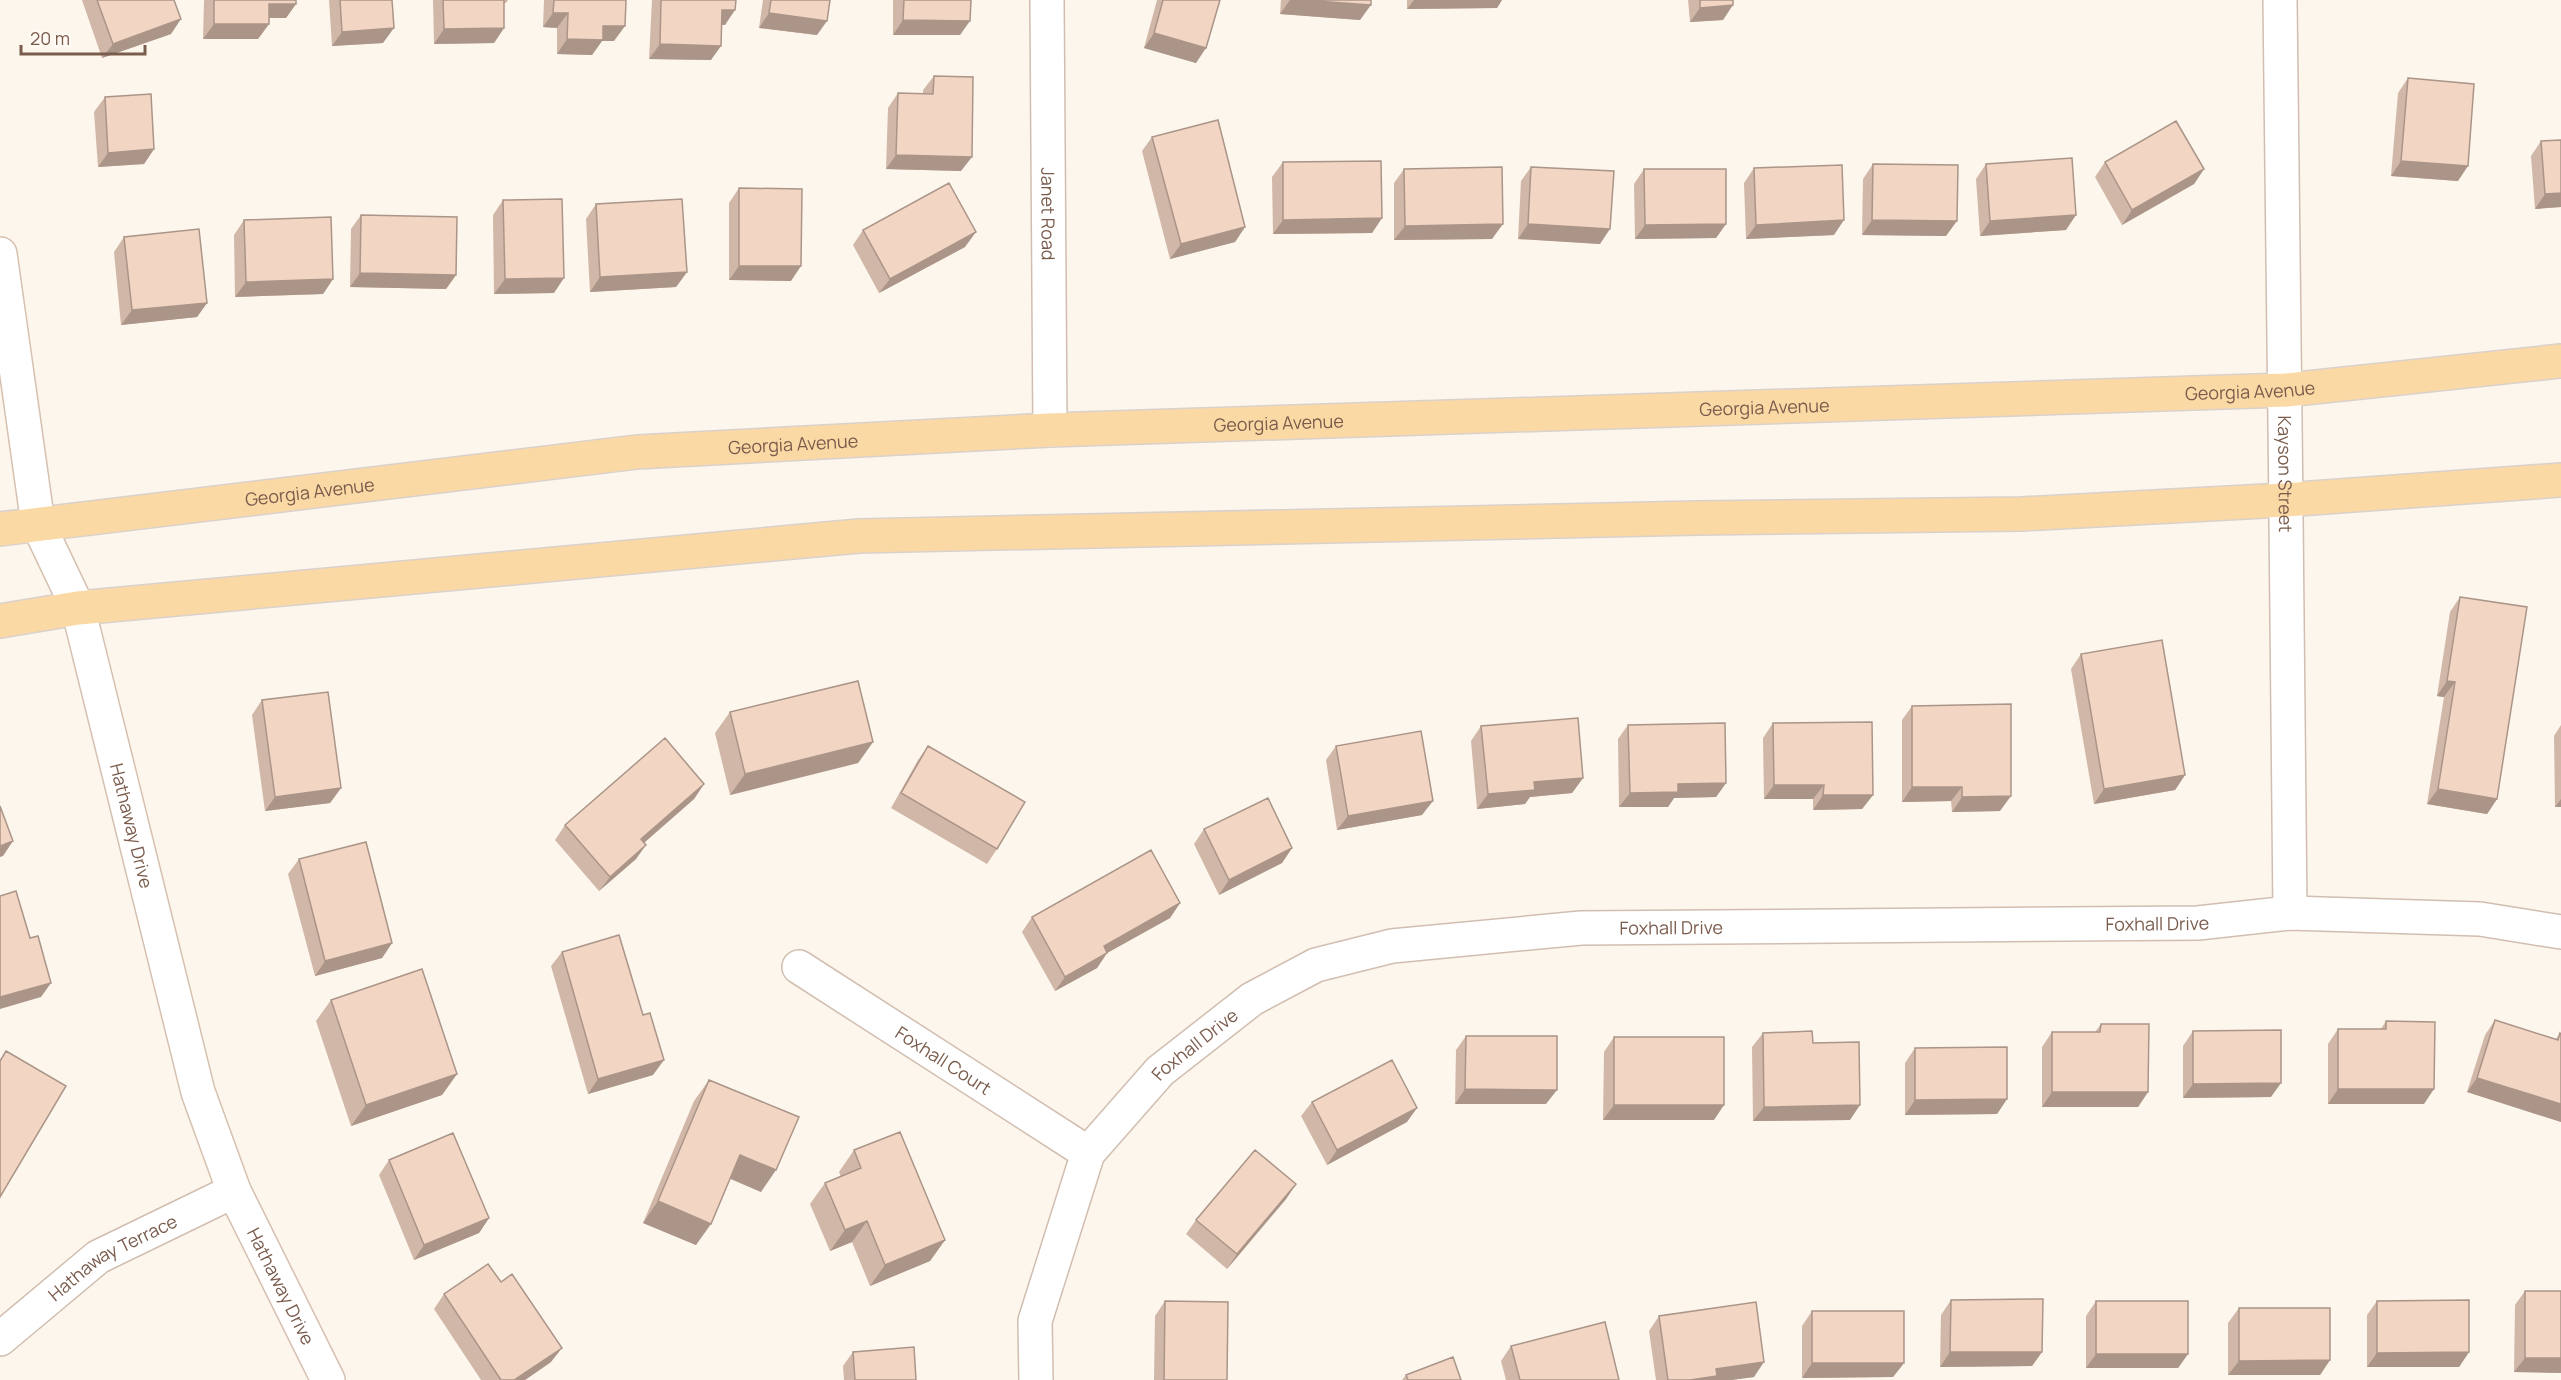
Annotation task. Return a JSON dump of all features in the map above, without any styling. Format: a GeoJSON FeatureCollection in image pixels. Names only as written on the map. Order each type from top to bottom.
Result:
{"type":"FeatureCollection","features":[{"type":"Feature","properties":{"kind":"main road","name":"Georgia Avenue"},"geometry":{"type":"LineString","coordinates":[[0,529],[637,452],[1050,430],[2286,390],[2561,361]]}},
{"type":"Feature","properties":{"kind":"main road"},"geometry":{"type":"LineString","coordinates":[[0,621],[78,608],[859,536],[1685,518],[2021,514],[2284,500],[2561,480]]}},
{"type":"Feature","properties":{"kind":"street","name":"Janet Road"},"geometry":{"type":"LineString","coordinates":[[1047,0],[1050,430]]}},
{"type":"Feature","properties":{"kind":"street","name":"Kayson Street"},"geometry":{"type":"LineString","coordinates":[[2280,0],[2290,913]]}},
{"type":"Feature","properties":{"kind":"street","name":"Hathaway Drive"},"geometry":{"type":"LineString","coordinates":[[0,254],[38,524],[78,608],[198,1092],[234,1191],[328,1380]]}},
{"type":"Feature","properties":{"kind":"street","name":"Foxhall Drive"},"geometry":{"type":"LineString","coordinates":[[1036,1380],[1035,1321],[1088,1153],[1160,1071],[1252,999],[1316,965],[1392,946],[1581,928],[2198,923],[2290,913],[2480,919],[2561,932]]}},
{"type":"Feature","properties":{"kind":"street","name":"Foxhall Court"},"geometry":{"type":"LineString","coordinates":[[799,967],[1088,1153]]}},
{"type":"Feature","properties":{"kind":"street","name":"Hathaway Terrace"},"geometry":{"type":"LineString","coordinates":[[0,1339],[98,1257],[234,1191]]}},
{"type":"Feature","properties":{"kind":"building"},"geometry":{"type":"Polygon","coordinates":[[[97,0],[174,0],[181,19],[113,44],[97,0]]]}},
{"type":"Feature","properties":{"kind":"building"},"geometry":{"type":"Polygon","coordinates":[[[214,0],[296,0],[296,4],[269,4],[269,24],[214,24],[214,0]]]}},
{"type":"Feature","properties":{"kind":"building"},"geometry":{"type":"Polygon","coordinates":[[[340,0],[392,0],[394,28],[342,32],[340,0]]]}},
{"type":"Feature","properties":{"kind":"building"},"geometry":{"type":"Polygon","coordinates":[[[443,0],[504,0],[504,28],[444,29],[443,0]]]}},
{"type":"Feature","properties":{"kind":"building"},"geometry":{"type":"Polygon","coordinates":[[[554,0],[626,0],[625,26],[603,26],[603,40],[567,39],[568,13],[553,13],[554,0]]]}},
{"type":"Feature","properties":{"kind":"building"},"geometry":{"type":"Polygon","coordinates":[[[661,0],[736,0],[735,10],[722,10],[721,46],[660,44],[661,0]]]}},
{"type":"Feature","properties":{"kind":"building"},"geometry":{"type":"Polygon","coordinates":[[[771,0],[830,0],[827,21],[769,13],[771,0]]]}},
{"type":"Feature","properties":{"kind":"building"},"geometry":{"type":"Polygon","coordinates":[[[904,0],[971,0],[970,21],[903,20],[904,0]]]}},
{"type":"Feature","properties":{"kind":"building"},"geometry":{"type":"Polygon","coordinates":[[[1163,0],[1220,0],[1206,48],[1154,33],[1163,0]]]}},
{"type":"Feature","properties":{"kind":"building"},"geometry":{"type":"Polygon","coordinates":[[[1303,0],[1371,0],[1371,5],[1303,0]]]}},
{"type":"Feature","properties":{"kind":"building"},"geometry":{"type":"Polygon","coordinates":[[[1700,0],[1733,0],[1733,5],[1700,8],[1700,0]]]}},
{"type":"Feature","properties":{"kind":"building"},"geometry":{"type":"Polygon","coordinates":[[[934,76],[973,77],[972,157],[896,155],[898,93],[933,94],[934,76]]]}},
{"type":"Feature","properties":{"kind":"building"},"geometry":{"type":"Polygon","coordinates":[[[2408,78],[2474,84],[2468,166],[2401,161],[2408,78]]]}},
{"type":"Feature","properties":{"kind":"building"},"geometry":{"type":"Polygon","coordinates":[[[151,94],[154,149],[108,153],[105,97],[151,94]]]}},
{"type":"Feature","properties":{"kind":"building"},"geometry":{"type":"Polygon","coordinates":[[[1218,120],[1245,227],[1181,244],[1152,137],[1218,120]]]}},
{"type":"Feature","properties":{"kind":"building"},"geometry":{"type":"Polygon","coordinates":[[[2176,121],[2204,169],[2132,210],[2105,162],[2176,121]]]}},
{"type":"Feature","properties":{"kind":"building"},"geometry":{"type":"Polygon","coordinates":[[[2561,140],[2561,193],[2545,194],[2541,141],[2561,140]]]}},
{"type":"Feature","properties":{"kind":"building"},"geometry":{"type":"Polygon","coordinates":[[[2072,158],[2076,215],[1990,221],[1986,164],[2072,158]]]}},
{"type":"Feature","properties":{"kind":"building"},"geometry":{"type":"Polygon","coordinates":[[[1381,161],[1382,218],[1283,220],[1283,162],[1381,161]]]}},
{"type":"Feature","properties":{"kind":"building"},"geometry":{"type":"Polygon","coordinates":[[[1873,164],[1958,165],[1957,221],[1872,220],[1873,164]]]}},
{"type":"Feature","properties":{"kind":"building"},"geometry":{"type":"Polygon","coordinates":[[[1842,165],[1844,220],[1756,225],[1754,168],[1842,165]]]}},
{"type":"Feature","properties":{"kind":"building"},"geometry":{"type":"Polygon","coordinates":[[[1502,167],[1503,224],[1405,226],[1404,169],[1502,167]]]}},
{"type":"Feature","properties":{"kind":"building"},"geometry":{"type":"Polygon","coordinates":[[[1531,167],[1614,171],[1610,229],[1528,224],[1531,167]]]}},
{"type":"Feature","properties":{"kind":"building"},"geometry":{"type":"Polygon","coordinates":[[[1644,169],[1726,169],[1726,224],[1645,225],[1644,169]]]}},
{"type":"Feature","properties":{"kind":"building"},"geometry":{"type":"Polygon","coordinates":[[[949,183],[976,232],[890,279],[863,230],[949,183]]]}},
{"type":"Feature","properties":{"kind":"building"},"geometry":{"type":"Polygon","coordinates":[[[739,188],[802,189],[801,266],[739,266],[739,188]]]}},
{"type":"Feature","properties":{"kind":"building"},"geometry":{"type":"Polygon","coordinates":[[[562,199],[564,278],[505,279],[503,200],[562,199]]]}},
{"type":"Feature","properties":{"kind":"building"},"geometry":{"type":"Polygon","coordinates":[[[682,199],[687,272],[600,277],[596,204],[682,199]]]}},
{"type":"Feature","properties":{"kind":"building"},"geometry":{"type":"Polygon","coordinates":[[[361,215],[457,217],[456,275],[360,273],[361,215]]]}},
{"type":"Feature","properties":{"kind":"building"},"geometry":{"type":"Polygon","coordinates":[[[331,217],[333,279],[246,282],[244,220],[331,217]]]}},
{"type":"Feature","properties":{"kind":"building"},"geometry":{"type":"Polygon","coordinates":[[[199,229],[207,303],[132,310],[124,237],[199,229]]]}},
{"type":"Feature","properties":{"kind":"building"},"geometry":{"type":"Polygon","coordinates":[[[2460,597],[2527,607],[2497,799],[2438,789],[2455,682],[2447,681],[2460,597]]]}},
{"type":"Feature","properties":{"kind":"building"},"geometry":{"type":"Polygon","coordinates":[[[2162,640],[2185,775],[2104,789],[2081,654],[2162,640]]]}},
{"type":"Feature","properties":{"kind":"building"},"geometry":{"type":"Polygon","coordinates":[[[858,681],[873,742],[745,774],[730,712],[858,681]]]}},
{"type":"Feature","properties":{"kind":"building"},"geometry":{"type":"Polygon","coordinates":[[[328,692],[341,788],[275,797],[262,700],[328,692]]]}},
{"type":"Feature","properties":{"kind":"building"},"geometry":{"type":"Polygon","coordinates":[[[2011,704],[2011,796],[1962,797],[1962,787],[1912,787],[1912,706],[2011,704]]]}},
{"type":"Feature","properties":{"kind":"building"},"geometry":{"type":"Polygon","coordinates":[[[1578,718],[1583,778],[1534,782],[1535,790],[1488,794],[1481,726],[1578,718]]]}},
{"type":"Feature","properties":{"kind":"building"},"geometry":{"type":"Polygon","coordinates":[[[1872,722],[1873,795],[1823,795],[1824,785],[1774,785],[1773,723],[1872,722]]]}},
{"type":"Feature","properties":{"kind":"building"},"geometry":{"type":"Polygon","coordinates":[[[1725,723],[1726,783],[1678,784],[1678,792],[1630,793],[1628,725],[1725,723]]]}},
{"type":"Feature","properties":{"kind":"building"},"geometry":{"type":"Polygon","coordinates":[[[1421,731],[1433,801],[1348,816],[1336,746],[1421,731]]]}},
{"type":"Feature","properties":{"kind":"building"},"geometry":{"type":"Polygon","coordinates":[[[665,738],[704,784],[641,839],[646,845],[610,877],[565,825],[665,738]]]}},
{"type":"Feature","properties":{"kind":"building"},"geometry":{"type":"Polygon","coordinates":[[[928,746],[1025,802],[997,849],[901,793],[928,746]]]}},
{"type":"Feature","properties":{"kind":"building"},"geometry":{"type":"Polygon","coordinates":[[[1268,798],[1292,848],[1229,880],[1204,829],[1268,798]]]}},
{"type":"Feature","properties":{"kind":"building"},"geometry":{"type":"Polygon","coordinates":[[[0,806],[13,841],[0,846],[0,806]]]}},
{"type":"Feature","properties":{"kind":"building"},"geometry":{"type":"Polygon","coordinates":[[[366,842],[392,943],[325,961],[299,859],[366,842]]]}},
{"type":"Feature","properties":{"kind":"building"},"geometry":{"type":"Polygon","coordinates":[[[1151,850],[1180,903],[1104,946],[1107,953],[1065,977],[1032,917],[1151,850]]]}},
{"type":"Feature","properties":{"kind":"building"},"geometry":{"type":"Polygon","coordinates":[[[16,891],[30,938],[38,936],[51,983],[0,997],[0,896],[16,891]]]}},
{"type":"Feature","properties":{"kind":"building"},"geometry":{"type":"Polygon","coordinates":[[[619,935],[643,1015],[650,1013],[664,1060],[598,1079],[562,952],[619,935]]]}},
{"type":"Feature","properties":{"kind":"building"},"geometry":{"type":"Polygon","coordinates":[[[422,969],[457,1074],[366,1105],[331,1000],[422,969]]]}},
{"type":"Feature","properties":{"kind":"building"},"geometry":{"type":"Polygon","coordinates":[[[2495,1020],[2558,1040],[2561,1034],[2561,1104],[2477,1078],[2495,1020]]]}},
{"type":"Feature","properties":{"kind":"building"},"geometry":{"type":"Polygon","coordinates":[[[2386,1021],[2435,1022],[2434,1089],[2338,1089],[2338,1029],[2386,1029],[2386,1021]]]}},
{"type":"Feature","properties":{"kind":"building"},"geometry":{"type":"Polygon","coordinates":[[[2101,1024],[2149,1024],[2148,1092],[2052,1092],[2052,1032],[2100,1032],[2101,1024]]]}},
{"type":"Feature","properties":{"kind":"building"},"geometry":{"type":"Polygon","coordinates":[[[2281,1030],[2281,1083],[2193,1084],[2193,1031],[2281,1030]]]}},
{"type":"Feature","properties":{"kind":"building"},"geometry":{"type":"Polygon","coordinates":[[[1812,1031],[1813,1043],[1859,1042],[1860,1105],[1764,1107],[1763,1033],[1812,1031]]]}},
{"type":"Feature","properties":{"kind":"building"},"geometry":{"type":"Polygon","coordinates":[[[1466,1036],[1557,1036],[1557,1090],[1465,1089],[1466,1036]]]}},
{"type":"Feature","properties":{"kind":"building"},"geometry":{"type":"Polygon","coordinates":[[[1614,1037],[1724,1037],[1724,1105],[1614,1105],[1614,1037]]]}},
{"type":"Feature","properties":{"kind":"building"},"geometry":{"type":"Polygon","coordinates":[[[2007,1047],[2007,1099],[1915,1100],[1915,1048],[2007,1047]]]}},
{"type":"Feature","properties":{"kind":"building"},"geometry":{"type":"Polygon","coordinates":[[[6,1051],[66,1086],[0,1197],[0,1061],[6,1051]]]}},
{"type":"Feature","properties":{"kind":"building"},"geometry":{"type":"Polygon","coordinates":[[[1392,1060],[1417,1108],[1337,1150],[1312,1102],[1392,1060]]]}},
{"type":"Feature","properties":{"kind":"building"},"geometry":{"type":"Polygon","coordinates":[[[709,1080],[799,1117],[776,1170],[740,1155],[711,1224],[658,1201],[709,1080]]]}},
{"type":"Feature","properties":{"kind":"building"},"geometry":{"type":"Polygon","coordinates":[[[900,1132],[945,1240],[885,1265],[867,1221],[845,1230],[825,1183],[861,1168],[854,1150],[900,1132]]]}},
{"type":"Feature","properties":{"kind":"building"},"geometry":{"type":"Polygon","coordinates":[[[453,1133],[489,1218],[424,1245],[389,1160],[453,1133]]]}},
{"type":"Feature","properties":{"kind":"building"},"geometry":{"type":"Polygon","coordinates":[[[1255,1150],[1296,1184],[1237,1254],[1196,1220],[1255,1150]]]}},
{"type":"Feature","properties":{"kind":"building"},"geometry":{"type":"Polygon","coordinates":[[[488,1264],[501,1282],[512,1274],[562,1348],[514,1380],[501,1380],[444,1294],[488,1264]]]}},
{"type":"Feature","properties":{"kind":"building"},"geometry":{"type":"Polygon","coordinates":[[[2525,1291],[2561,1291],[2561,1358],[2525,1358],[2525,1291]]]}},
{"type":"Feature","properties":{"kind":"building"},"geometry":{"type":"Polygon","coordinates":[[[2043,1299],[2042,1352],[1950,1352],[1951,1300],[2043,1299]]]}},
{"type":"Feature","properties":{"kind":"building"},"geometry":{"type":"Polygon","coordinates":[[[2469,1300],[2469,1352],[2377,1353],[2377,1301],[2469,1300]]]}},
{"type":"Feature","properties":{"kind":"building"},"geometry":{"type":"Polygon","coordinates":[[[1165,1301],[1228,1302],[1227,1380],[1164,1380],[1165,1301]]]}},
{"type":"Feature","properties":{"kind":"building"},"geometry":{"type":"Polygon","coordinates":[[[2096,1301],[2188,1301],[2188,1354],[2096,1354],[2096,1301]]]}},
{"type":"Feature","properties":{"kind":"building"},"geometry":{"type":"Polygon","coordinates":[[[1756,1302],[1764,1362],[1716,1369],[1717,1376],[1668,1380],[1659,1316],[1756,1302]]]}},
{"type":"Feature","properties":{"kind":"building"},"geometry":{"type":"Polygon","coordinates":[[[2239,1308],[2330,1308],[2330,1360],[2239,1361],[2239,1308]]]}},
{"type":"Feature","properties":{"kind":"building"},"geometry":{"type":"Polygon","coordinates":[[[1812,1311],[1904,1311],[1904,1363],[1812,1363],[1812,1311]]]}},
{"type":"Feature","properties":{"kind":"building"},"geometry":{"type":"Polygon","coordinates":[[[1605,1322],[1619,1380],[1520,1380],[1511,1346],[1605,1322]]]}},
{"type":"Feature","properties":{"kind":"building"},"geometry":{"type":"Polygon","coordinates":[[[914,1347],[916,1380],[855,1380],[853,1352],[914,1347]]]}},
{"type":"Feature","properties":{"kind":"building"},"geometry":{"type":"Polygon","coordinates":[[[1453,1357],[1461,1380],[1408,1380],[1406,1375],[1453,1357]]]}}]}
